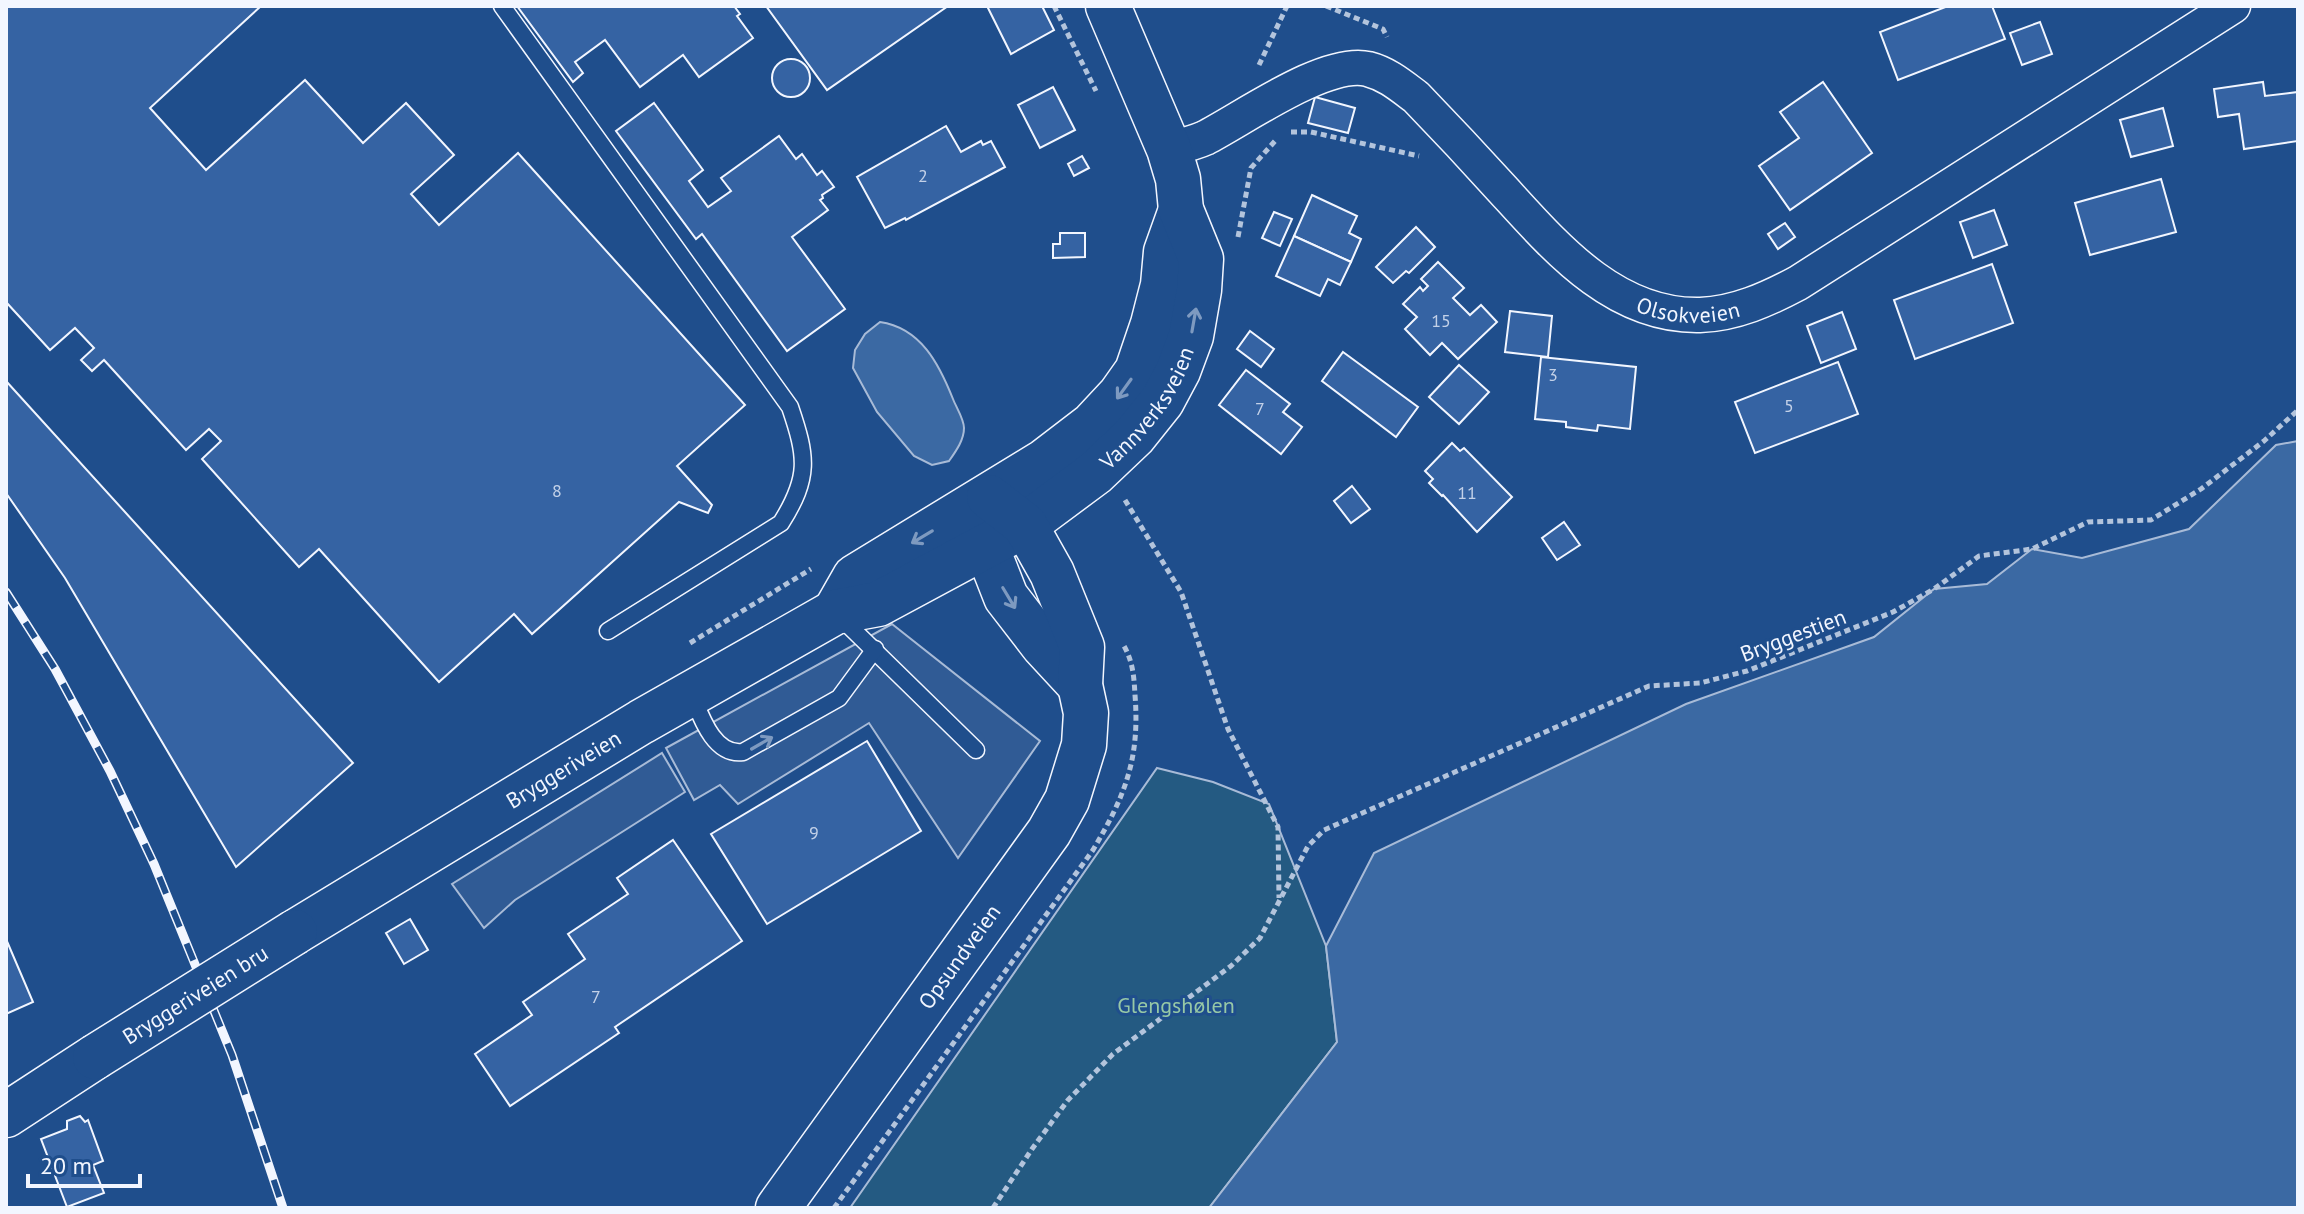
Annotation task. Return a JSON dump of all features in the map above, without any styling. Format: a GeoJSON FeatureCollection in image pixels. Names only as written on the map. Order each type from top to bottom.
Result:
{"type":"FeatureCollection","features":[{"type":"Feature","properties":{"kind":"main road","name":"Vannverksveien"},"geometry":{"type":"LineString","coordinates":[[986,546],[1025,525],[1095,473],[1134,436],[1162,401],[1191,336],[1201,259],[1181,210],[1178,179],[1169,149],[1108,6]]}},
{"type":"Feature","properties":{"kind":"main road","name":"Vannverksveien"},"geometry":{"type":"LineString","coordinates":[[989,497],[1045,461],[1092,425],[1137,371],[1163,285],[1166,252],[1181,210]]}},
{"type":"Feature","properties":{"kind":"main road","name":"Opsundveien"},"geometry":{"type":"LineString","coordinates":[[778,1208],[1049,832],[1078,771],[1086,713],[1080,685],[1082,647],[1052,573],[1025,525],[989,497]]}},
{"type":"Feature","properties":{"kind":"main road"},"geometry":{"type":"LineString","coordinates":[[989,497],[986,546],[1006,597],[1043,645],[1080,685]]}},
{"type":"Feature","properties":{"kind":"main road"},"geometry":{"type":"LineString","coordinates":[[835,612],[855,577],[989,497]]}},
{"type":"Feature","properties":{"kind":"main road","name":"Bryggeriveien"},"geometry":{"type":"LineString","coordinates":[[295,932],[691,694],[835,612],[878,604],[986,546]]}},
{"type":"Feature","properties":{"kind":"main road","name":"Bryggeriveien bru"},"geometry":{"type":"LineString","coordinates":[[6,1115],[295,932]]}},
{"type":"Feature","properties":{"kind":"street","name":"Olsokveien"},"geometry":{"type":"LineString","coordinates":[[1169,149],[1201,140],[1308,80],[1335,71],[1365,68],[1390,76],[1416,97],[1550,241],[1597,282],[1650,307],[1674,313],[1724,313],[1773,296],[1798,283],[2233,6]]}},
{"type":"Feature","properties":{"kind":"lane"},"geometry":{"type":"LineString","coordinates":[[502,6],[790,407],[805,468],[796,500],[781,523],[608,631]]}},
{"type":"Feature","properties":{"kind":"lane"},"geometry":{"type":"LineString","coordinates":[[835,612],[976,750]]}},
{"type":"Feature","properties":{"kind":"lane"},"geometry":{"type":"LineString","coordinates":[[691,694],[715,741],[735,753],[743,752],[839,698],[875,649]]}},
{"type":"Feature","properties":{"kind":"path"},"geometry":{"type":"LineString","coordinates":[[1256,71],[1287,6]]}},
{"type":"Feature","properties":{"kind":"path"},"geometry":{"type":"LineString","coordinates":[[1235,251],[1251,168],[1275,141],[1291,132],[1311,132],[1419,156]]}},
{"type":"Feature","properties":{"kind":"path","name":"Bryggestien"},"geometry":{"type":"LineString","coordinates":[[993,1208],[1068,1100],[1113,1054],[1260,938],[1308,846],[1324,830],[1649,686],[1700,683],[1747,671],[1893,612],[1934,589],[1979,556],[2032,549],[2088,522],[2151,520],[2201,489],[2264,441],[2298,410]]}},
{"type":"Feature","properties":{"kind":"path"},"geometry":{"type":"LineString","coordinates":[[1124,498],[1181,592],[1228,729],[1278,827],[1279,902]]}},
{"type":"Feature","properties":{"kind":"green space","name":"Glengshølen"},"geometry":{"type":"Polygon","coordinates":[[[1157,768],[1213,782],[1269,804],[1326,946],[1337,1042],[1209,1208],[850,1208],[1157,768]]]}},
{"type":"Feature","properties":{"kind":"shaded area"},"geometry":{"type":"Polygon","coordinates":[[[880,322],[907,332],[917,340],[941,373],[964,428],[961,441],[949,461],[932,465],[914,456],[877,412],[853,368],[855,350],[865,334],[880,322]]]}},
{"type":"Feature","properties":{"kind":"shaded area"},"geometry":{"type":"Polygon","coordinates":[[[2298,441],[2298,1208],[1209,1208],[1337,1042],[1326,946],[1374,853],[1686,704],[1874,637],[1934,589],[1987,584],[2032,549],[2082,558],[2189,529],[2276,445],[2298,441]]]}},
{"type":"Feature","properties":{"kind":"shaded area"},"geometry":{"type":"Polygon","coordinates":[[[892,624],[1040,741],[958,858],[869,723],[738,804],[720,785],[694,800],[666,748],[892,624]]]}},
{"type":"Feature","properties":{"kind":"shaded area"},"geometry":{"type":"Polygon","coordinates":[[[662,753],[685,792],[515,900],[484,928],[452,884],[662,753]]]}},
{"type":"Feature","properties":{"kind":"building"},"geometry":{"type":"Polygon","coordinates":[[[6,6],[261,6],[150,108],[206,170],[305,80],[363,143],[406,103],[454,155],[411,194],[439,225],[518,153],[745,405],[677,466],[712,505],[708,513],[679,502],[532,634],[514,614],[439,682],[319,549],[299,567],[202,459],[221,441],[209,429],[186,450],[104,360],[92,371],[81,360],[94,348],[75,328],[50,350],[6,302],[6,6]]]}},
{"type":"Feature","properties":{"kind":"building"},"geometry":{"type":"Polygon","coordinates":[[[517,6],[734,6],[740,14],[737,16],[753,38],[699,77],[683,55],[640,87],[605,40],[575,62],[583,73],[573,82],[517,6]]]}},
{"type":"Feature","properties":{"kind":"building"},"geometry":{"type":"Polygon","coordinates":[[[766,6],[948,6],[827,90],[766,6]]]}},
{"type":"Feature","properties":{"kind":"building"},"geometry":{"type":"Polygon","coordinates":[[[987,6],[1042,6],[1054,30],[1011,54],[987,6]]]}},
{"type":"Feature","properties":{"kind":"building"},"geometry":{"type":"Polygon","coordinates":[[[1948,6],[1992,6],[2005,39],[1898,80],[1880,32],[1948,6]]]}},
{"type":"Feature","properties":{"kind":"building"},"geometry":{"type":"Polygon","coordinates":[[[2040,22],[2052,54],[2022,65],[2010,33],[2040,22]]]}},
{"type":"Feature","properties":{"kind":"building"},"geometry":{"type":"Polygon","coordinates":[[[791,59],[804,65],[810,78],[804,91],[791,97],[778,91],[772,78],[778,65],[791,59]]]}},
{"type":"Feature","properties":{"kind":"building"},"geometry":{"type":"Polygon","coordinates":[[[1823,82],[1872,153],[1790,210],[1759,166],[1799,138],[1780,112],[1823,82]]]}},
{"type":"Feature","properties":{"kind":"building"},"geometry":{"type":"Polygon","coordinates":[[[2263,82],[2265,96],[2298,92],[2298,141],[2244,149],[2239,114],[2218,117],[2214,89],[2263,82]]]}},
{"type":"Feature","properties":{"kind":"building"},"geometry":{"type":"Polygon","coordinates":[[[1053,87],[1075,130],[1040,148],[1018,105],[1053,87]]]}},
{"type":"Feature","properties":{"kind":"building"},"geometry":{"type":"Polygon","coordinates":[[[1315,97],[1355,108],[1348,133],[1308,123],[1315,97]]]}},
{"type":"Feature","properties":{"kind":"building"},"geometry":{"type":"Polygon","coordinates":[[[654,103],[703,170],[689,181],[708,207],[731,191],[721,178],[779,136],[796,159],[802,154],[817,175],[822,171],[834,187],[820,200],[828,210],[792,237],[845,309],[787,351],[702,234],[696,239],[616,131],[654,103]]]}},
{"type":"Feature","properties":{"kind":"building"},"geometry":{"type":"Polygon","coordinates":[[[2163,108],[2173,146],[2131,157],[2120,120],[2163,108]]]}},
{"type":"Feature","properties":{"kind":"building"},"geometry":{"type":"Polygon","coordinates":[[[946,126],[961,152],[981,141],[983,145],[991,141],[1005,167],[885,228],[857,177],[946,126]]]}},
{"type":"Feature","properties":{"kind":"building"},"geometry":{"type":"Polygon","coordinates":[[[1082,156],[1089,168],[1074,176],[1068,164],[1082,156]]]}},
{"type":"Feature","properties":{"kind":"building"},"geometry":{"type":"Polygon","coordinates":[[[2161,179],[2176,232],[2090,255],[2075,203],[2161,179]]]}},
{"type":"Feature","properties":{"kind":"building"},"geometry":{"type":"Polygon","coordinates":[[[1312,195],[1357,216],[1349,233],[1361,239],[1351,262],[1294,236],[1312,195]]]}},
{"type":"Feature","properties":{"kind":"building"},"geometry":{"type":"Polygon","coordinates":[[[1994,210],[2007,245],[1973,258],[1960,222],[1994,210]]]}},
{"type":"Feature","properties":{"kind":"building"},"geometry":{"type":"Polygon","coordinates":[[[1274,212],[1292,219],[1280,246],[1262,238],[1274,212]]]}},
{"type":"Feature","properties":{"kind":"building"},"geometry":{"type":"Polygon","coordinates":[[[1785,223],[1795,237],[1778,249],[1768,234],[1785,223]]]}},
{"type":"Feature","properties":{"kind":"building"},"geometry":{"type":"Polygon","coordinates":[[[1416,227],[1435,247],[1409,273],[1406,271],[1393,283],[1376,267],[1416,227]]]}},
{"type":"Feature","properties":{"kind":"building"},"geometry":{"type":"Polygon","coordinates":[[[1060,233],[1085,233],[1085,257],[1053,258],[1053,244],[1060,244],[1060,233]]]}},
{"type":"Feature","properties":{"kind":"building"},"geometry":{"type":"Polygon","coordinates":[[[1294,236],[1351,262],[1340,285],[1328,279],[1320,296],[1276,276],[1294,236]]]}},
{"type":"Feature","properties":{"kind":"building"},"geometry":{"type":"Polygon","coordinates":[[[1438,262],[1464,288],[1453,298],[1470,315],[1481,305],[1497,322],[1458,359],[1442,343],[1430,355],[1405,329],[1417,317],[1403,304],[1420,287],[1423,291],[1428,286],[1421,279],[1438,262]]]}},
{"type":"Feature","properties":{"kind":"building"},"geometry":{"type":"Polygon","coordinates":[[[1992,264],[2013,323],[1915,359],[1894,300],[1992,264]]]}},
{"type":"Feature","properties":{"kind":"building"},"geometry":{"type":"Polygon","coordinates":[[[1510,311],[1552,316],[1548,357],[1505,352],[1510,311]]]}},
{"type":"Feature","properties":{"kind":"building"},"geometry":{"type":"Polygon","coordinates":[[[1842,312],[1856,349],[1821,363],[1807,326],[1842,312]]]}},
{"type":"Feature","properties":{"kind":"building"},"geometry":{"type":"Polygon","coordinates":[[[1250,331],[1274,349],[1261,367],[1237,349],[1250,331]]]}},
{"type":"Feature","properties":{"kind":"building"},"geometry":{"type":"Polygon","coordinates":[[[1343,352],[1418,407],[1396,437],[1322,381],[1343,352]]]}},
{"type":"Feature","properties":{"kind":"building"},"geometry":{"type":"Polygon","coordinates":[[[1541,357],[1636,367],[1630,429],[1598,425],[1597,431],[1566,427],[1566,422],[1535,419],[1541,357]]]}},
{"type":"Feature","properties":{"kind":"building"},"geometry":{"type":"Polygon","coordinates":[[[1838,362],[1858,414],[1755,453],[1735,402],[1838,362]]]}},
{"type":"Feature","properties":{"kind":"building"},"geometry":{"type":"Polygon","coordinates":[[[1459,365],[1489,392],[1459,424],[1429,397],[1459,365]]]}},
{"type":"Feature","properties":{"kind":"building"},"geometry":{"type":"Polygon","coordinates":[[[1246,370],[1290,404],[1283,412],[1302,427],[1281,454],[1219,405],[1246,370]]]}},
{"type":"Feature","properties":{"kind":"building"},"geometry":{"type":"Polygon","coordinates":[[[6,381],[353,763],[236,867],[65,578],[6,493],[6,381]]]}},
{"type":"Feature","properties":{"kind":"building"},"geometry":{"type":"Polygon","coordinates":[[[1452,443],[1460,451],[1464,448],[1512,497],[1477,532],[1429,483],[1433,479],[1425,471],[1452,443]]]}},
{"type":"Feature","properties":{"kind":"building"},"geometry":{"type":"Polygon","coordinates":[[[1352,486],[1370,509],[1351,523],[1334,501],[1352,486]]]}},
{"type":"Feature","properties":{"kind":"building"},"geometry":{"type":"Polygon","coordinates":[[[1564,522],[1580,545],[1557,560],[1542,538],[1564,522]]]}},
{"type":"Feature","properties":{"kind":"building"},"geometry":{"type":"Polygon","coordinates":[[[867,741],[921,831],[767,924],[711,834],[867,741]]]}},
{"type":"Feature","properties":{"kind":"building"},"geometry":{"type":"Polygon","coordinates":[[[673,840],[742,941],[615,1027],[619,1033],[510,1106],[475,1054],[532,1015],[523,1002],[585,959],[568,934],[628,894],[617,878],[673,840]]]}},
{"type":"Feature","properties":{"kind":"building"},"geometry":{"type":"Polygon","coordinates":[[[410,919],[428,950],[404,964],[386,933],[410,919]]]}},
{"type":"Feature","properties":{"kind":"building"},"geometry":{"type":"Polygon","coordinates":[[[6,939],[33,1002],[6,1014],[6,939]]]}},
{"type":"Feature","properties":{"kind":"building"},"geometry":{"type":"Polygon","coordinates":[[[80,1116],[85,1122],[88,1120],[103,1161],[93,1165],[104,1193],[67,1207],[41,1139],[67,1129],[67,1121],[80,1116]]]}},
{"type":"Feature","properties":{"kind":"railway"},"geometry":{"type":"LineString","coordinates":[[6,592],[55,669],[110,771],[154,864],[232,1055],[283,1208]]}}]}
